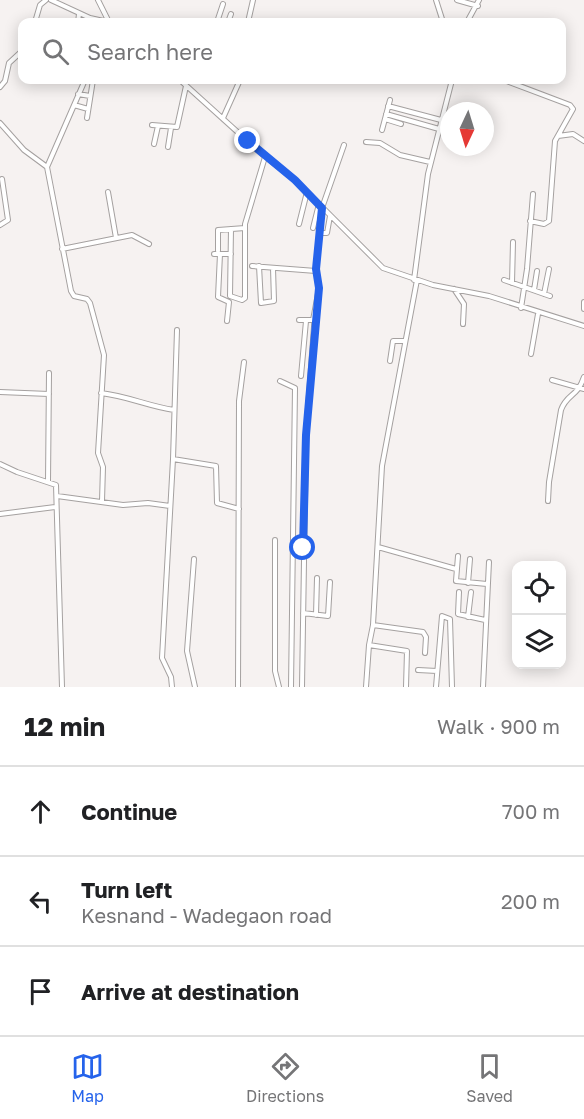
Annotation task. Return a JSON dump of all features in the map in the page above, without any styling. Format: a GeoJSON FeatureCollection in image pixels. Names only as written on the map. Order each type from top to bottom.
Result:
{"type":"FeatureCollection","features":[{"type":"Feature","properties":{"kind":"street"},"geometry":{"type":"LineString","coordinates":[[35,18],[40,5],[48,0],[88,18]]}},
{"type":"Feature","properties":{"kind":"street"},"geometry":{"type":"LineString","coordinates":[[98,0],[105,18]]}},
{"type":"Feature","properties":{"kind":"street"},"geometry":{"type":"LineString","coordinates":[[249,18],[253,0]]}},
{"type":"Feature","properties":{"kind":"street"},"geometry":{"type":"LineString","coordinates":[[436,0],[442,18]]}},
{"type":"Feature","properties":{"kind":"street"},"geometry":{"type":"LineString","coordinates":[[457,0],[478,6]]}},
{"type":"Feature","properties":{"kind":"street"},"geometry":{"type":"LineString","coordinates":[[470,18],[478,6],[479,0]]}},
{"type":"Feature","properties":{"kind":"street"},"geometry":{"type":"LineString","coordinates":[[218,18],[223,4]]}},
{"type":"Feature","properties":{"kind":"street"},"geometry":{"type":"LineString","coordinates":[[78,18],[79,14]]}},
{"type":"Feature","properties":{"kind":"street"},"geometry":{"type":"LineString","coordinates":[[230,18],[231,14]]}},
{"type":"Feature","properties":{"kind":"street"},"geometry":{"type":"LineString","coordinates":[[0,87],[5,81],[9,63],[18,55]]}},
{"type":"Feature","properties":{"kind":"street"},"geometry":{"type":"LineString","coordinates":[[83,84],[47,167],[71,291],[74,296],[87,299],[90,303],[104,352],[98,453],[103,467],[102,501]]}},
{"type":"Feature","properties":{"kind":"street"},"geometry":{"type":"LineString","coordinates":[[87,118],[92,84]]}},
{"type":"Feature","properties":{"kind":"street"},"geometry":{"type":"LineString","coordinates":[[223,118],[238,84]]}},
{"type":"Feature","properties":{"kind":"street"},"geometry":{"type":"LineString","coordinates":[[446,102],[451,84]]}},
{"type":"Feature","properties":{"kind":"street"},"geometry":{"type":"LineString","coordinates":[[514,84],[572,106],[571,117],[558,136],[549,221],[544,224],[530,221]]}},
{"type":"Feature","properties":{"kind":"street"},"geometry":{"type":"LineString","coordinates":[[152,125],[177,127],[186,85],[307,192],[373,261],[390,271],[416,280],[489,296],[538,314],[584,327]]}},
{"type":"Feature","properties":{"kind":"street"},"geometry":{"type":"LineString","coordinates":[[78,93],[90,96]]}},
{"type":"Feature","properties":{"kind":"street"},"geometry":{"type":"LineString","coordinates":[[382,130],[389,103],[440,120]]}},
{"type":"Feature","properties":{"kind":"street"},"geometry":{"type":"LineString","coordinates":[[74,105],[88,109]]}},
{"type":"Feature","properties":{"kind":"street"},"geometry":{"type":"LineString","coordinates":[[386,116],[401,124]]}},
{"type":"Feature","properties":{"kind":"street"},"geometry":{"type":"LineString","coordinates":[[386,116],[439,129]]}},
{"type":"Feature","properties":{"kind":"street"},"geometry":{"type":"LineString","coordinates":[[0,123],[24,150],[47,167]]}},
{"type":"Feature","properties":{"kind":"street"},"geometry":{"type":"LineString","coordinates":[[366,687],[373,625],[382,466],[416,280],[430,162],[440,124]]}},
{"type":"Feature","properties":{"kind":"street"},"geometry":{"type":"LineString","coordinates":[[154,144],[158,126]]}},
{"type":"Feature","properties":{"kind":"street"},"geometry":{"type":"LineString","coordinates":[[168,147],[171,128]]}},
{"type":"Feature","properties":{"kind":"street"},"geometry":{"type":"LineString","coordinates":[[558,136],[573,134],[584,141]]}},
{"type":"Feature","properties":{"kind":"street"},"geometry":{"type":"LineString","coordinates":[[366,142],[380,143],[400,155],[430,162]]}},
{"type":"Feature","properties":{"kind":"street"},"geometry":{"type":"LineString","coordinates":[[313,228],[344,145]]}},
{"type":"Feature","properties":{"kind":"street"},"geometry":{"type":"LineString","coordinates":[[245,228],[218,230],[218,297],[242,300],[245,298],[245,228],[265,157]]}},
{"type":"Feature","properties":{"kind":"street"},"geometry":{"type":"LineString","coordinates":[[0,225],[8,220],[2,179]]}},
{"type":"Feature","properties":{"kind":"street"},"geometry":{"type":"LineString","coordinates":[[108,192],[116,238]]}},
{"type":"Feature","properties":{"kind":"street"},"geometry":{"type":"LineString","coordinates":[[299,224],[307,192]]}},
{"type":"Feature","properties":{"kind":"street"},"geometry":{"type":"LineString","coordinates":[[521,308],[533,194]]}},
{"type":"Feature","properties":{"kind":"street"},"geometry":{"type":"LineString","coordinates":[[302,687],[306,435],[319,288],[316,271],[320,206]]}},
{"type":"Feature","properties":{"kind":"street"},"geometry":{"type":"LineString","coordinates":[[319,233],[327,233],[330,215]]}},
{"type":"Feature","properties":{"kind":"street"},"geometry":{"type":"LineString","coordinates":[[227,321],[230,299],[231,229]]}},
{"type":"Feature","properties":{"kind":"street"},"geometry":{"type":"LineString","coordinates":[[62,249],[132,235],[149,244]]}},
{"type":"Feature","properties":{"kind":"street"},"geometry":{"type":"LineString","coordinates":[[512,283],[513,242]]}},
{"type":"Feature","properties":{"kind":"street"},"geometry":{"type":"LineString","coordinates":[[217,253],[231,254]]}},
{"type":"Feature","properties":{"kind":"street"},"geometry":{"type":"LineString","coordinates":[[252,266],[316,271]]}},
{"type":"Feature","properties":{"kind":"street"},"geometry":{"type":"LineString","coordinates":[[259,266],[261,303],[274,302],[273,267]]}},
{"type":"Feature","properties":{"kind":"street"},"geometry":{"type":"LineString","coordinates":[[544,294],[549,269]]}},
{"type":"Feature","properties":{"kind":"street"},"geometry":{"type":"LineString","coordinates":[[534,290],[537,271]]}},
{"type":"Feature","properties":{"kind":"street"},"geometry":{"type":"LineString","coordinates":[[504,280],[550,296]]}},
{"type":"Feature","properties":{"kind":"street"},"geometry":{"type":"LineString","coordinates":[[454,288],[464,304],[463,324]]}},
{"type":"Feature","properties":{"kind":"street"},"geometry":{"type":"LineString","coordinates":[[584,302],[584,309]]}},
{"type":"Feature","properties":{"kind":"street"},"geometry":{"type":"LineString","coordinates":[[299,320],[313,321],[315,313]]}},
{"type":"Feature","properties":{"kind":"street"},"geometry":{"type":"LineString","coordinates":[[531,354],[538,314]]}},
{"type":"Feature","properties":{"kind":"street"},"geometry":{"type":"LineString","coordinates":[[301,376],[306,321]]}},
{"type":"Feature","properties":{"kind":"street"},"geometry":{"type":"LineString","coordinates":[[172,687],[171,677],[162,658],[173,459],[177,330]]}},
{"type":"Feature","properties":{"kind":"street"},"geometry":{"type":"LineString","coordinates":[[390,361],[393,341],[404,340]]}},
{"type":"Feature","properties":{"kind":"street"},"geometry":{"type":"LineString","coordinates":[[238,687],[239,402],[243,362]]}},
{"type":"Feature","properties":{"kind":"street"},"geometry":{"type":"LineString","coordinates":[[48,482],[49,373]]}},
{"type":"Feature","properties":{"kind":"street"},"geometry":{"type":"LineString","coordinates":[[548,501],[548,485],[561,410],[566,399],[582,389],[584,377]]}},
{"type":"Feature","properties":{"kind":"street"},"geometry":{"type":"LineString","coordinates":[[552,380],[582,389]]}},
{"type":"Feature","properties":{"kind":"street"},"geometry":{"type":"LineString","coordinates":[[280,381],[295,388],[291,687]]}},
{"type":"Feature","properties":{"kind":"street"},"geometry":{"type":"LineString","coordinates":[[0,392],[49,394]]}},
{"type":"Feature","properties":{"kind":"street"},"geometry":{"type":"LineString","coordinates":[[101,393],[125,396],[136,403],[174,410]]}},
{"type":"Feature","properties":{"kind":"street"},"geometry":{"type":"LineString","coordinates":[[173,459],[216,466],[218,503],[239,509]]}},
{"type":"Feature","properties":{"kind":"street"},"geometry":{"type":"LineString","coordinates":[[0,464],[56,485],[62,687]]}},
{"type":"Feature","properties":{"kind":"street"},"geometry":{"type":"LineString","coordinates":[[57,496],[123,505],[148,503],[170,506]]}},
{"type":"Feature","properties":{"kind":"street"},"geometry":{"type":"LineString","coordinates":[[0,514],[55,507]]}},
{"type":"Feature","properties":{"kind":"street"},"geometry":{"type":"LineString","coordinates":[[275,540],[274,671],[279,687]]}},
{"type":"Feature","properties":{"kind":"street"},"geometry":{"type":"LineString","coordinates":[[378,547],[456,569]]}},
{"type":"Feature","properties":{"kind":"street"},"geometry":{"type":"LineString","coordinates":[[458,556],[456,581],[487,584]]}},
{"type":"Feature","properties":{"kind":"street"},"geometry":{"type":"LineString","coordinates":[[468,583],[470,558]]}},
{"type":"Feature","properties":{"kind":"street"},"geometry":{"type":"LineString","coordinates":[[194,559],[188,651],[195,687]]}},
{"type":"Feature","properties":{"kind":"street"},"geometry":{"type":"LineString","coordinates":[[483,687],[489,562]]}},
{"type":"Feature","properties":{"kind":"street"},"geometry":{"type":"LineString","coordinates":[[316,615],[317,578]]}},
{"type":"Feature","properties":{"kind":"street"},"geometry":{"type":"LineString","coordinates":[[303,613],[329,615],[330,582]]}},
{"type":"Feature","properties":{"kind":"street"},"geometry":{"type":"LineString","coordinates":[[459,592],[458,614],[485,620]]}},
{"type":"Feature","properties":{"kind":"street"},"geometry":{"type":"LineString","coordinates":[[468,617],[471,592]]}},
{"type":"Feature","properties":{"kind":"street"},"geometry":{"type":"LineString","coordinates":[[436,687],[440,617],[448,616],[452,687]]}},
{"type":"Feature","properties":{"kind":"street"},"geometry":{"type":"LineString","coordinates":[[373,625],[423,632],[426,637],[425,652]]}},
{"type":"Feature","properties":{"kind":"street"},"geometry":{"type":"LineString","coordinates":[[369,645],[407,651],[406,687]]}},
{"type":"Feature","properties":{"kind":"street"},"geometry":{"type":"LineString","coordinates":[[418,670],[437,671]]}},
{"type":"Feature","properties":{"kind":"route"},"geometry":{"type":"LineString","coordinates":[[248,141],[295,180],[322,208],[316,269],[319,288],[306,435],[303,548]]}}]}
